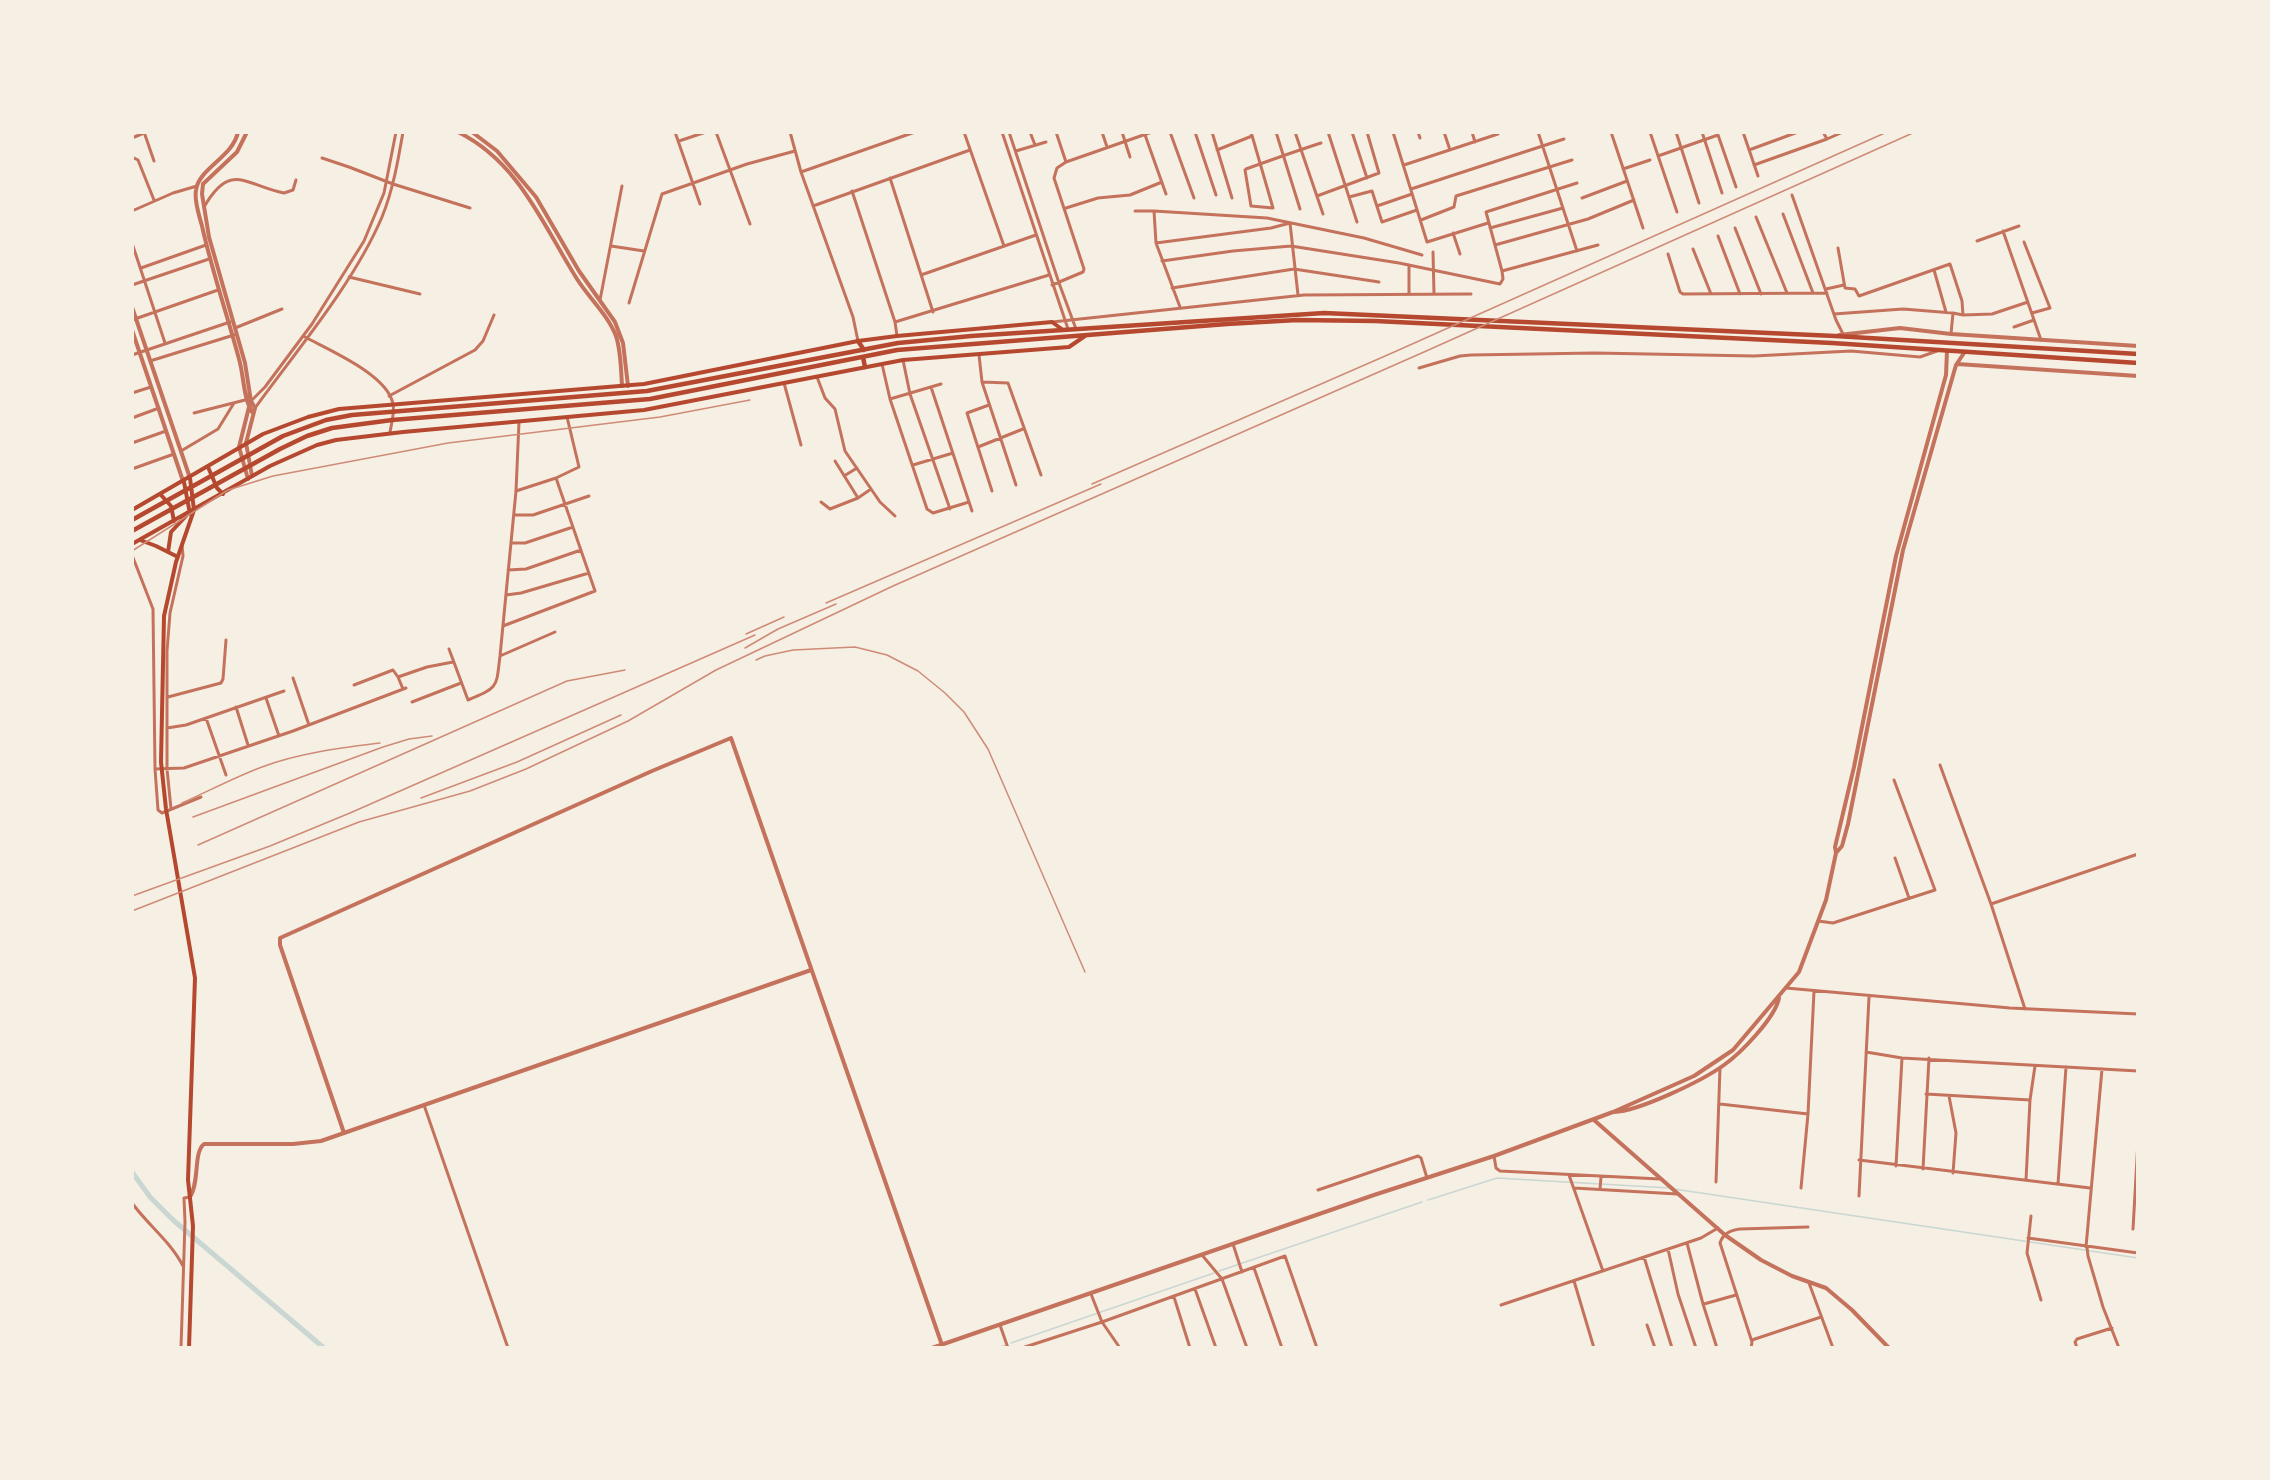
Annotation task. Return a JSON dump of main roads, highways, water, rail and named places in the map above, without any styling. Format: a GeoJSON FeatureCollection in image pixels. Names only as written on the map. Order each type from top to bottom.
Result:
{"type":"FeatureCollection","features":[{"type":"Feature","properties":{"kind":"highway"},"geometry":{"type":"LineString","coordinates":[[132,531],[280,449],[307,436],[332,428],[393,420],[626,401],[897,350],[1086,335],[1093,332],[1324,313],[1835,336],[2138,354]]}},
{"type":"Feature","properties":{"kind":"highway"},"geometry":{"type":"LineString","coordinates":[[132,520],[276,440],[326,420],[352,415],[647,392],[912,342],[1066,330],[1093,332],[1262,322],[1375,321],[1832,343],[2138,363]]}},
{"type":"Feature","properties":{"kind":"highway"},"geometry":{"type":"LineString","coordinates":[[912,334],[912,342]]}},
{"type":"Feature","properties":{"kind":"highway"},"geometry":{"type":"LineString","coordinates":[[858,341],[864,350]]}},
{"type":"Feature","properties":{"kind":"highway"},"geometry":{"type":"LineString","coordinates":[[863,357],[866,368]]}},
{"type":"Feature","properties":{"kind":"main road"},"geometry":{"type":"LineString","coordinates":[[132,510],[184,482],[263,434],[309,417],[339,410],[625,386],[671,379],[858,341],[912,334],[1052,322],[1066,330]]}},
{"type":"Feature","properties":{"kind":"main road"},"geometry":{"type":"LineString","coordinates":[[132,544],[192,513],[250,478],[317,445],[336,440],[390,433],[644,411],[903,360],[1070,347],[1086,335]]}},
{"type":"Feature","properties":{"kind":"main road"},"geometry":{"type":"LineString","coordinates":[[208,467],[217,488],[223,494]]}},
{"type":"Feature","properties":{"kind":"main road"},"geometry":{"type":"LineString","coordinates":[[189,1348],[193,1226],[188,1180],[195,978],[166,809],[161,762],[164,616],[177,559],[192,513],[190,478]]}},
{"type":"Feature","properties":{"kind":"main road"},"geometry":{"type":"LineString","coordinates":[[184,482],[192,513]]}},
{"type":"Feature","properties":{"kind":"main road"},"geometry":{"type":"LineString","coordinates":[[160,495],[171,506],[174,521]]}},
{"type":"Feature","properties":{"kind":"main road"},"geometry":{"type":"LineString","coordinates":[[168,552],[171,532],[192,513]]}},
{"type":"Feature","properties":{"kind":"main road"},"geometry":{"type":"LineString","coordinates":[[139,540],[168,552],[177,559]]}},
{"type":"Feature","properties":{"kind":"waterway"},"geometry":{"type":"LineString","coordinates":[[132,1172],[150,1197],[173,1220],[324,1348]]}},
{"type":"Feature","properties":{"kind":"waterway"},"geometry":{"type":"LineString","coordinates":[[1428,1200],[1497,1178],[1670,1188]]}},
{"type":"Feature","properties":{"kind":"waterway"},"geometry":{"type":"LineString","coordinates":[[1674,1189],[2138,1258]]}},
{"type":"Feature","properties":{"kind":"waterway"},"geometry":{"type":"LineString","coordinates":[[1219,1271],[1422,1202]]}},
{"type":"Feature","properties":{"kind":"waterway"},"geometry":{"type":"LineString","coordinates":[[1011,1343],[1214,1273]]}},
{"type":"Feature","properties":{"kind":"waterway"},"geometry":{"type":"LineString","coordinates":[[997,1348],[1006,1345]]}},
{"type":"Feature","properties":{"kind":"railway"},"geometry":{"type":"LineString","coordinates":[[1092,484],[1887,132]]}},
{"type":"Feature","properties":{"kind":"railway"},"geometry":{"type":"LineString","coordinates":[[132,911],[359,822],[470,791],[526,769],[628,721],[716,670],[893,586],[1915,132]]}},
{"type":"Feature","properties":{"kind":"railway"},"geometry":{"type":"LineString","coordinates":[[132,551],[228,490],[273,476],[448,443],[660,417],[750,400]]}},
{"type":"Feature","properties":{"kind":"railway"},"geometry":{"type":"LineString","coordinates":[[826,603],[1101,484]]}},
{"type":"Feature","properties":{"kind":"railway"},"geometry":{"type":"LineString","coordinates":[[745,648],[778,629],[836,604]]}},
{"type":"Feature","properties":{"kind":"railway"},"geometry":{"type":"LineString","coordinates":[[746,634],[784,617]]}},
{"type":"Feature","properties":{"kind":"railway"},"geometry":{"type":"LineString","coordinates":[[132,896],[270,846],[350,813],[755,635]]}},
{"type":"Feature","properties":{"kind":"railway"},"geometry":{"type":"LineString","coordinates":[[756,660],[793,650],[855,647],[887,655],[918,671],[945,693],[964,712],[988,749],[1085,972]]}},
{"type":"Feature","properties":{"kind":"railway"},"geometry":{"type":"LineString","coordinates":[[198,845],[567,681],[625,670]]}},
{"type":"Feature","properties":{"kind":"railway"},"geometry":{"type":"LineString","coordinates":[[421,798],[517,762],[621,715]]}},
{"type":"Feature","properties":{"kind":"railway"},"geometry":{"type":"LineString","coordinates":[[193,817],[383,747],[409,739],[432,736]]}},
{"type":"Feature","properties":{"kind":"railway"},"geometry":{"type":"LineString","coordinates":[[182,803],[276,762],[320,752],[380,743]]}}]}
